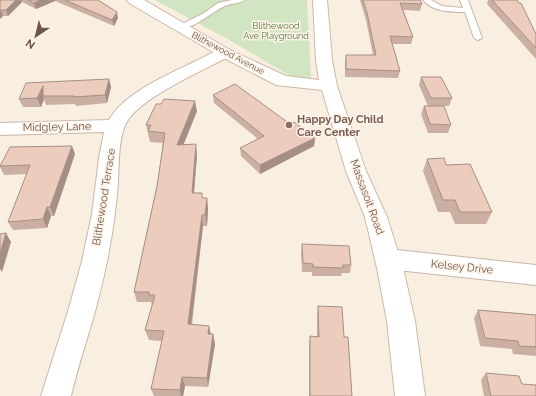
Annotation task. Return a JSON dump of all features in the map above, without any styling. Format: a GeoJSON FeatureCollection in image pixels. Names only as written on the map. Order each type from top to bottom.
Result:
{"type":"FeatureCollection","features":[{"type":"Feature","properties":{"kind":"street","name":"Blithewood Avenue"},"geometry":{"type":"LineString","coordinates":[[134,0],[225,53],[282,80],[329,86]]}},
{"type":"Feature","properties":{"kind":"street","name":"Massasoit Road"},"geometry":{"type":"LineString","coordinates":[[320,0],[324,60],[329,86],[356,171],[376,218],[388,259],[401,321],[410,396]]}},
{"type":"Feature","properties":{"kind":"street"},"geometry":{"type":"LineString","coordinates":[[114,126],[128,109],[151,92],[225,53]]}},
{"type":"Feature","properties":{"kind":"street","name":"Midgley Lane"},"geometry":{"type":"LineString","coordinates":[[0,129],[114,126]]}},
{"type":"Feature","properties":{"kind":"street","name":"Blithewood Terrace"},"geometry":{"type":"LineString","coordinates":[[56,396],[63,367],[86,294],[101,229],[114,126]]}},
{"type":"Feature","properties":{"kind":"street","name":"Kelsey Drive"},"geometry":{"type":"LineString","coordinates":[[388,259],[536,275]]}},
{"type":"Feature","properties":{"kind":"lane"},"geometry":{"type":"LineString","coordinates":[[180,27],[207,15],[221,5],[241,0]]}},
{"type":"Feature","properties":{"kind":"lane"},"geometry":{"type":"LineString","coordinates":[[428,0],[430,4],[441,7],[468,10]]}},
{"type":"Feature","properties":{"kind":"lane"},"geometry":{"type":"LineString","coordinates":[[464,0],[478,38]]}},
{"type":"Feature","properties":{"kind":"green space","name":"Blithewood Ave Playground"},"geometry":{"type":"Polygon","coordinates":[[[155,0],[307,0],[311,77],[309,80],[295,79],[233,42],[155,0]]]}},
{"type":"Feature","properties":{"kind":"building"},"geometry":{"type":"Polygon","coordinates":[[[0,0],[16,0],[6,10],[0,11],[0,0]]]}},
{"type":"Feature","properties":{"kind":"building"},"geometry":{"type":"Polygon","coordinates":[[[28,0],[41,0],[34,3],[28,0]]]}},
{"type":"Feature","properties":{"kind":"building"},"geometry":{"type":"Polygon","coordinates":[[[65,0],[98,0],[117,12],[112,20],[65,0]]]}},
{"type":"Feature","properties":{"kind":"building"},"geometry":{"type":"Polygon","coordinates":[[[363,0],[420,0],[422,4],[400,3],[413,37],[390,36],[400,71],[346,69],[346,55],[376,55],[363,0]]]}},
{"type":"Feature","properties":{"kind":"building"},"geometry":{"type":"Polygon","coordinates":[[[492,0],[517,0],[521,3],[536,34],[536,48],[492,0]]]}},
{"type":"Feature","properties":{"kind":"building"},"geometry":{"type":"Polygon","coordinates":[[[421,77],[441,77],[452,98],[431,98],[421,77]]]}},
{"type":"Feature","properties":{"kind":"building"},"geometry":{"type":"Polygon","coordinates":[[[109,79],[105,95],[73,97],[74,96],[43,96],[43,86],[37,98],[19,99],[26,83],[109,79]]]}},
{"type":"Feature","properties":{"kind":"building"},"geometry":{"type":"Polygon","coordinates":[[[235,84],[290,124],[294,122],[315,138],[260,165],[240,148],[264,136],[213,95],[235,84]]]}},
{"type":"Feature","properties":{"kind":"building"},"geometry":{"type":"Polygon","coordinates":[[[164,99],[195,101],[177,145],[196,144],[192,193],[202,193],[202,198],[207,198],[205,215],[202,215],[188,324],[209,326],[208,334],[213,334],[207,378],[182,377],[180,390],[151,389],[164,331],[145,330],[155,295],[149,295],[149,292],[134,292],[157,186],[165,133],[148,131],[151,125],[146,125],[156,104],[161,104],[164,99]]]}},
{"type":"Feature","properties":{"kind":"building"},"geometry":{"type":"Polygon","coordinates":[[[424,106],[444,106],[451,125],[430,124],[424,106]]]}},
{"type":"Feature","properties":{"kind":"building"},"geometry":{"type":"Polygon","coordinates":[[[72,146],[50,207],[47,207],[43,219],[8,222],[30,165],[0,166],[10,147],[72,146]]]}},
{"type":"Feature","properties":{"kind":"building"},"geometry":{"type":"Polygon","coordinates":[[[444,158],[446,165],[470,164],[492,212],[460,212],[455,200],[443,200],[427,159],[444,158]]]}},
{"type":"Feature","properties":{"kind":"building"},"geometry":{"type":"Polygon","coordinates":[[[6,233],[0,253],[0,234],[6,233]]]}},
{"type":"Feature","properties":{"kind":"building"},"geometry":{"type":"Polygon","coordinates":[[[302,244],[349,246],[351,265],[343,265],[343,268],[313,267],[313,264],[303,263],[302,244]]]}},
{"type":"Feature","properties":{"kind":"building"},"geometry":{"type":"Polygon","coordinates":[[[318,306],[342,307],[344,337],[348,337],[352,396],[310,396],[310,336],[319,337],[318,306]]]}},
{"type":"Feature","properties":{"kind":"building"},"geometry":{"type":"Polygon","coordinates":[[[478,310],[536,315],[536,347],[519,346],[518,341],[485,338],[478,310]]]}},
{"type":"Feature","properties":{"kind":"building"},"geometry":{"type":"Polygon","coordinates":[[[486,373],[519,376],[522,384],[536,385],[536,396],[491,396],[486,373]]]}},
{"type":"Feature","properties":{"kind":"place","name":"Happy Day Child Care Center"},"geometry":{"type":"Point","coordinates":[289,125]}}]}
